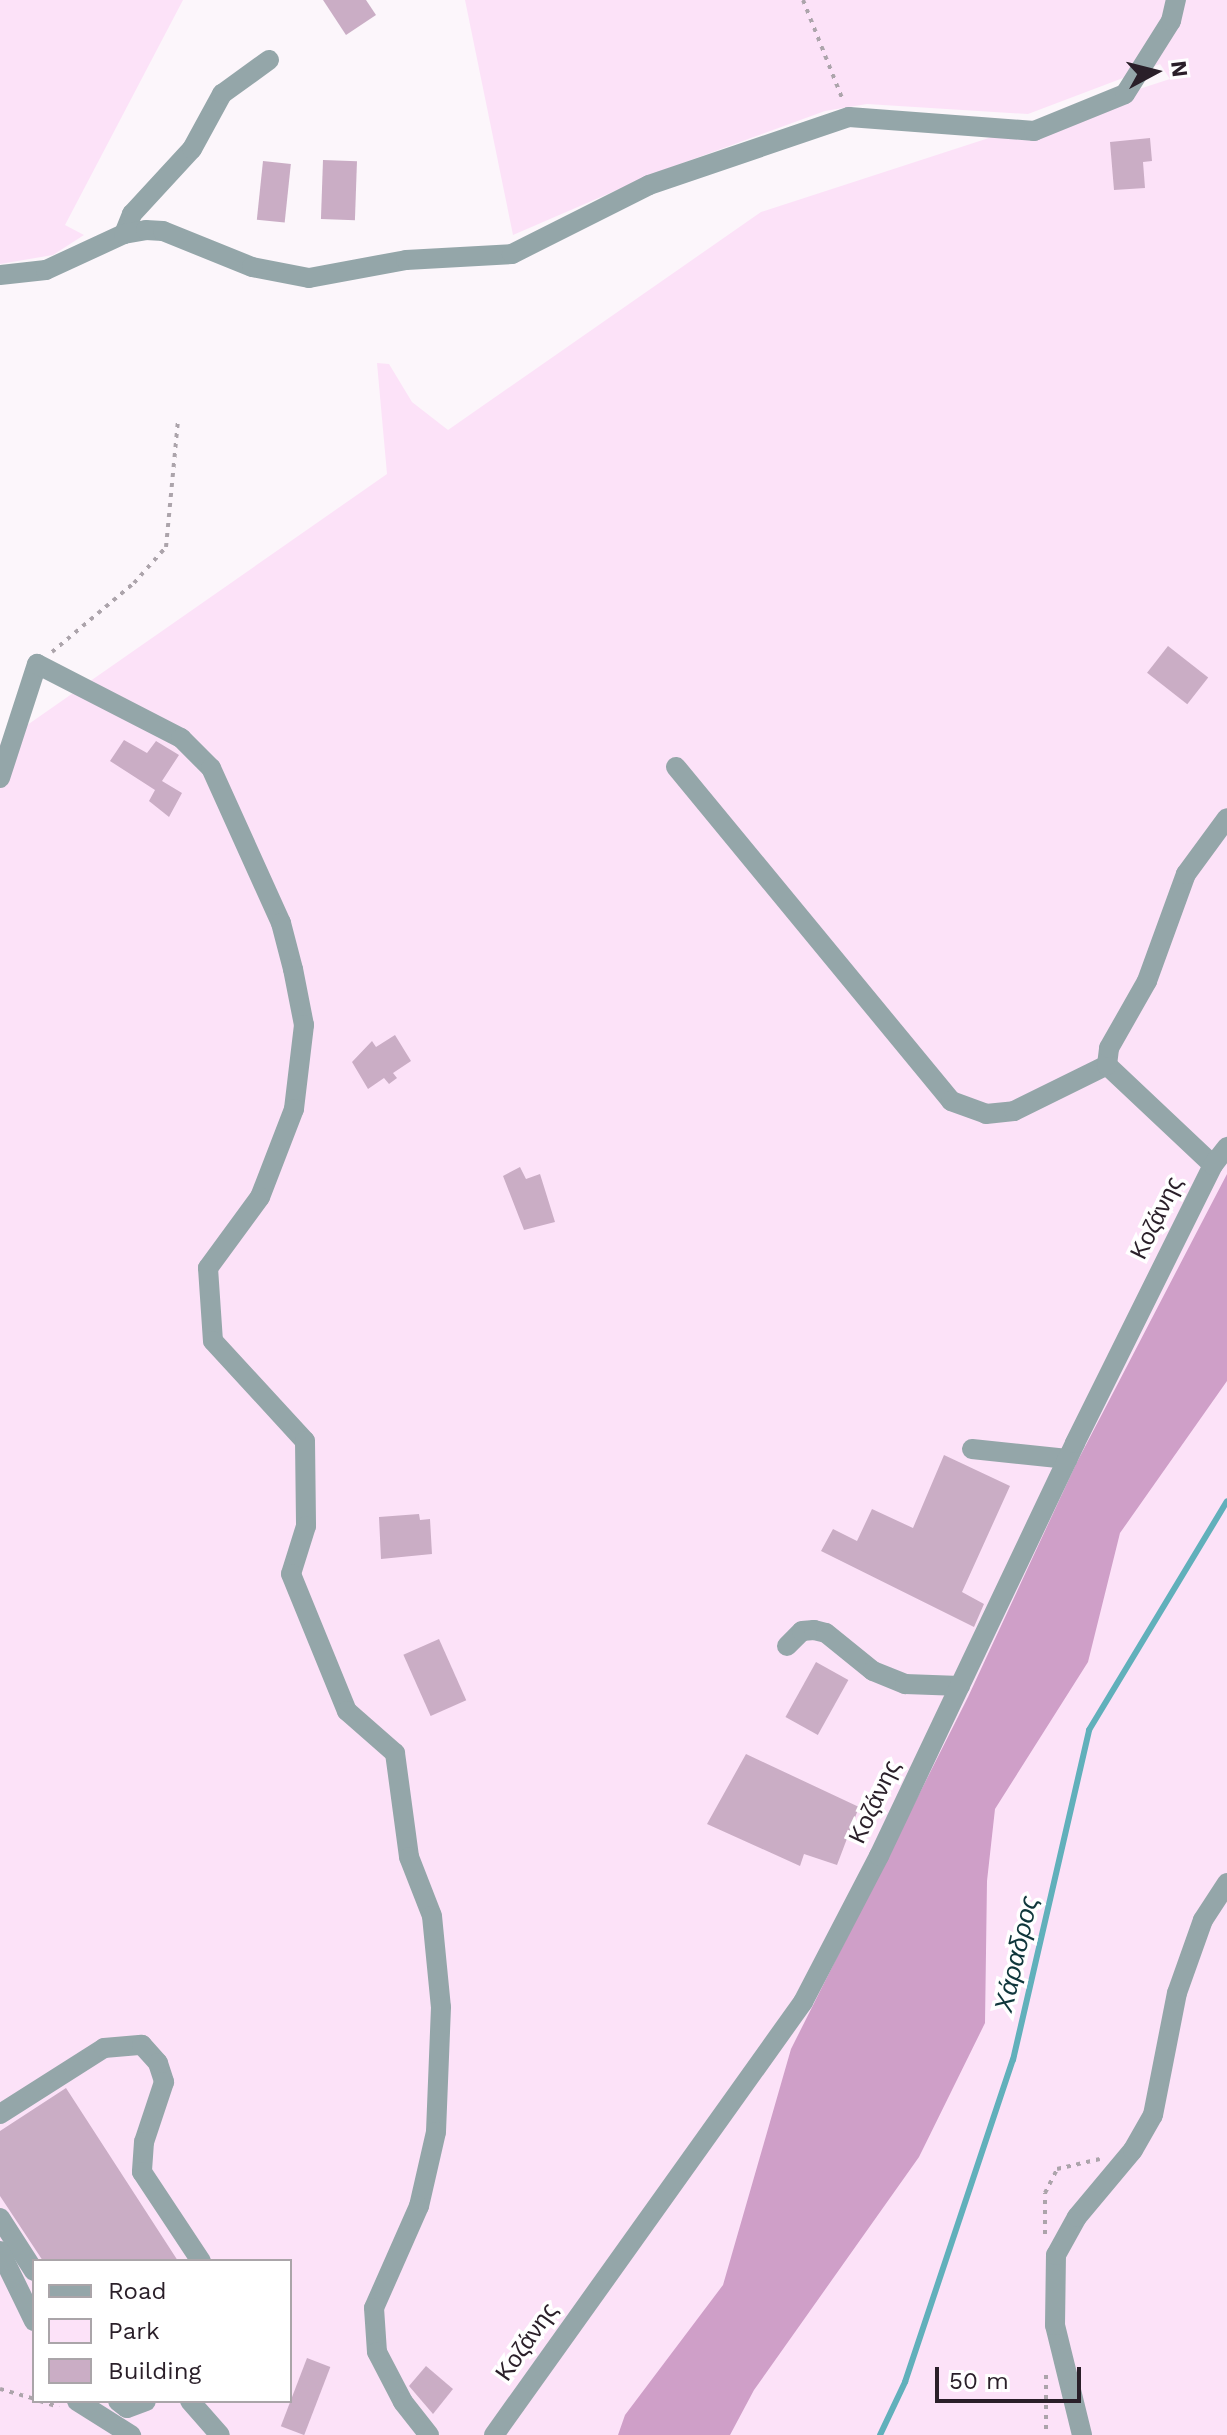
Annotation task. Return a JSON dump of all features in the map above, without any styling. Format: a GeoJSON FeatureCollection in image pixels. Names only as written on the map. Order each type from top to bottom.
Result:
{"type":"FeatureCollection","features":[{"type":"Feature","properties":{"kind":"street"},"geometry":{"type":"LineString","coordinates":[[0,275],[46,270],[124,234],[163,231],[252,267],[309,278],[406,260],[512,254],[649,185],[849,117],[1034,131],[1125,94],[1171,21],[1176,0]]}},
{"type":"Feature","properties":{"kind":"street"},"geometry":{"type":"LineString","coordinates":[[124,234],[132,214],[192,149],[222,94],[269,60]]}},
{"type":"Feature","properties":{"kind":"street"},"geometry":{"type":"LineString","coordinates":[[0,778],[37,664],[181,738],[211,768],[281,923],[302,1005],[302,1062],[283,1143],[253,1210],[208,1268],[213,1341],[305,1441],[306,1526],[291,1574],[347,1711],[395,1753],[409,1857],[432,1916],[441,2007],[436,2132],[419,2206],[374,2308],[377,2352],[403,2402],[429,2435]]}},
{"type":"Feature","properties":{"kind":"street"},"geometry":{"type":"LineString","coordinates":[[676,767],[951,1101],[986,1114],[1014,1111],[1107,1065]]}},
{"type":"Feature","properties":{"kind":"street"},"geometry":{"type":"LineString","coordinates":[[1107,1065],[1109,1048],[1147,981],[1186,874],[1227,818]]}},
{"type":"Feature","properties":{"kind":"street"},"geometry":{"type":"LineString","coordinates":[[1107,1065],[1213,1165]]}},
{"type":"Feature","properties":{"kind":"street","name":"Κοζάνης"},"geometry":{"type":"LineString","coordinates":[[494,2435],[803,2002],[960,1686],[1067,1459],[1213,1165],[1227,1147]]}},
{"type":"Feature","properties":{"kind":"street"},"geometry":{"type":"LineString","coordinates":[[972,1449],[1067,1459]]}},
{"type":"Feature","properties":{"kind":"street"},"geometry":{"type":"LineString","coordinates":[[787,1646],[802,1631],[814,1630],[826,1633],[873,1671],[905,1684],[960,1686]]}},
{"type":"Feature","properties":{"kind":"street"},"geometry":{"type":"LineString","coordinates":[[1082,2435],[1055,2325],[1056,2255],[1077,2217],[1133,2150],[1153,2115],[1177,1993],[1203,1920],[1227,1883]]}},
{"type":"Feature","properties":{"kind":"street"},"geometry":{"type":"LineString","coordinates":[[0,2114],[104,2048],[142,2045],[158,2063],[164,2082],[144,2142],[142,2172],[200,2259]]}},
{"type":"Feature","properties":{"kind":"street"},"geometry":{"type":"LineString","coordinates":[[0,2218],[32,2268]]}},
{"type":"Feature","properties":{"kind":"street"},"geometry":{"type":"LineString","coordinates":[[0,2251],[32,2317]]}},
{"type":"Feature","properties":{"kind":"street"},"geometry":{"type":"LineString","coordinates":[[80,2403],[131,2435]]}},
{"type":"Feature","properties":{"kind":"street"},"geometry":{"type":"LineString","coordinates":[[121,2403],[127,2408],[141,2403]]}},
{"type":"Feature","properties":{"kind":"street"},"geometry":{"type":"LineString","coordinates":[[192,2403],[220,2435]]}},
{"type":"Feature","properties":{"kind":"path"},"geometry":{"type":"LineString","coordinates":[[803,0],[849,117]]}},
{"type":"Feature","properties":{"kind":"path"},"geometry":{"type":"LineString","coordinates":[[37,664],[134,583],[166,547],[178,421]]}},
{"type":"Feature","properties":{"kind":"path"},"geometry":{"type":"LineString","coordinates":[[0,2389],[32,2398]]}},
{"type":"Feature","properties":{"kind":"green space"},"geometry":{"type":"Polygon","coordinates":[[[0,0],[183,0],[65,225],[84,235],[53,255],[0,264],[0,0]]]}},
{"type":"Feature","properties":{"kind":"green space"},"geometry":{"type":"Polygon","coordinates":[[[465,0],[1227,0],[1227,2435],[0,2435],[0,744],[387,474],[377,363],[389,364],[412,402],[448,430],[761,212],[1170,79],[1160,64],[1028,114],[867,104],[825,111],[661,171],[513,235],[465,0]]]}},
{"type":"Feature","properties":{"kind":"shaded area"},"geometry":{"type":"Polygon","coordinates":[[[1227,1174],[1227,1381],[1120,1533],[1088,1662],[995,1809],[987,1881],[985,2023],[919,2157],[754,2390],[730,2435],[618,2435],[625,2415],[723,2285],[791,2049],[968,1697],[1076,1464],[1227,1174]]]}},
{"type":"Feature","properties":{"kind":"building"},"geometry":{"type":"Polygon","coordinates":[[[323,0],[366,0],[376,15],[346,35],[323,0]]]}},
{"type":"Feature","properties":{"kind":"building"},"geometry":{"type":"Polygon","coordinates":[[[1150,138],[1152,161],[1143,162],[1145,188],[1114,190],[1110,142],[1150,138]]]}},
{"type":"Feature","properties":{"kind":"building"},"geometry":{"type":"Polygon","coordinates":[[[323,160],[357,161],[355,220],[321,219],[323,160]]]}},
{"type":"Feature","properties":{"kind":"building"},"geometry":{"type":"Polygon","coordinates":[[[263,161],[291,164],[285,223],[257,220],[263,161]]]}},
{"type":"Feature","properties":{"kind":"building"},"geometry":{"type":"Polygon","coordinates":[[[1168,646],[1208,677],[1187,704],[1147,673],[1168,646]]]}},
{"type":"Feature","properties":{"kind":"building"},"geometry":{"type":"Polygon","coordinates":[[[124,740],[147,753],[156,741],[179,755],[162,781],[182,793],[169,817],[149,801],[155,790],[110,761],[124,740]]]}},
{"type":"Feature","properties":{"kind":"building"},"geometry":{"type":"Polygon","coordinates":[[[395,1035],[411,1061],[393,1073],[397,1078],[389,1084],[384,1078],[368,1089],[352,1062],[372,1041],[376,1047],[395,1035]]]}},
{"type":"Feature","properties":{"kind":"building"},"geometry":{"type":"Polygon","coordinates":[[[520,1167],[526,1179],[540,1174],[555,1222],[524,1230],[503,1176],[520,1167]]]}},
{"type":"Feature","properties":{"kind":"building"},"geometry":{"type":"Polygon","coordinates":[[[944,1455],[1010,1486],[962,1592],[984,1604],[974,1627],[821,1551],[833,1529],[857,1541],[872,1509],[913,1528],[944,1455]]]}},
{"type":"Feature","properties":{"kind":"building"},"geometry":{"type":"Polygon","coordinates":[[[419,1514],[420,1520],[430,1519],[432,1554],[381,1559],[379,1517],[419,1514]]]}},
{"type":"Feature","properties":{"kind":"building"},"geometry":{"type":"Polygon","coordinates":[[[439,1639],[466,1700],[431,1716],[403,1655],[439,1639]]]}},
{"type":"Feature","properties":{"kind":"building"},"geometry":{"type":"Polygon","coordinates":[[[816,1662],[848,1680],[818,1735],[785,1717],[816,1662]]]}},
{"type":"Feature","properties":{"kind":"building"},"geometry":{"type":"Polygon","coordinates":[[[746,1754],[859,1807],[837,1865],[804,1854],[800,1866],[707,1824],[746,1754]]]}},
{"type":"Feature","properties":{"kind":"building"},"geometry":{"type":"Polygon","coordinates":[[[66,2088],[177,2259],[42,2259],[0,2196],[0,2131],[66,2088]]]}},
{"type":"Feature","properties":{"kind":"building"},"geometry":{"type":"Polygon","coordinates":[[[307,2358],[330,2367],[304,2435],[281,2426],[307,2358]]]}},
{"type":"Feature","properties":{"kind":"building"},"geometry":{"type":"Polygon","coordinates":[[[426,2366],[453,2389],[433,2414],[409,2386],[426,2366]]]}},
{"type":"Feature","properties":{"kind":"waterway","name":"Χάραδρος"},"geometry":{"type":"LineString","coordinates":[[880,2435],[905,2382],[1013,2060],[1089,1730],[1227,1501]]}}]}
